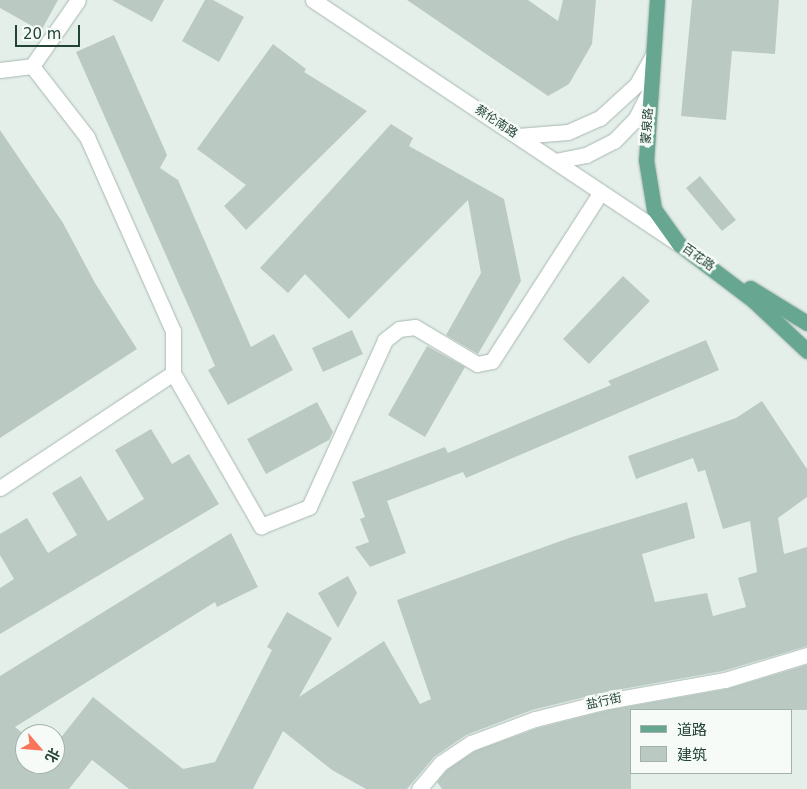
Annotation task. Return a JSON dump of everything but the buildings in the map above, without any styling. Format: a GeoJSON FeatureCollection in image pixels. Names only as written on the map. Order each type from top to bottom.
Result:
{"type":"FeatureCollection","features":[{"type":"Feature","properties":{"kind":"main road","name":"蒙泉路"},"geometry":{"type":"LineString","coordinates":[[657,0],[646,160],[649,194],[661,222],[679,244]]}},
{"type":"Feature","properties":{"kind":"main road","name":"百花路"},"geometry":{"type":"LineString","coordinates":[[679,244],[807,323]]}},
{"type":"Feature","properties":{"kind":"main road","name":"百花路"},"geometry":{"type":"LineString","coordinates":[[679,244],[754,301],[807,351]]}},
{"type":"Feature","properties":{"kind":"street"},"geometry":{"type":"LineString","coordinates":[[0,70],[32,66],[78,0]]}},
{"type":"Feature","properties":{"kind":"street","name":"蔡伦南路"},"geometry":{"type":"LineString","coordinates":[[313,0],[679,244]]}},
{"type":"Feature","properties":{"kind":"street"},"geometry":{"type":"LineString","coordinates":[[517,136],[568,132],[600,118],[637,84],[653,55]]}},
{"type":"Feature","properties":{"kind":"street"},"geometry":{"type":"LineString","coordinates":[[32,66],[87,138],[173,331],[173,373],[261,526],[309,507],[385,340],[398,329],[416,327],[477,364],[492,361],[601,192]]}},
{"type":"Feature","properties":{"kind":"street"},"geometry":{"type":"LineString","coordinates":[[555,162],[586,155],[614,141],[636,118],[651,90]]}},
{"type":"Feature","properties":{"kind":"street"},"geometry":{"type":"LineString","coordinates":[[0,488],[173,373]]}},
{"type":"Feature","properties":{"kind":"street","name":"盐行街"},"geometry":{"type":"LineString","coordinates":[[419,789],[441,763],[471,743],[535,718],[607,701],[726,680],[807,655]]}}]}
